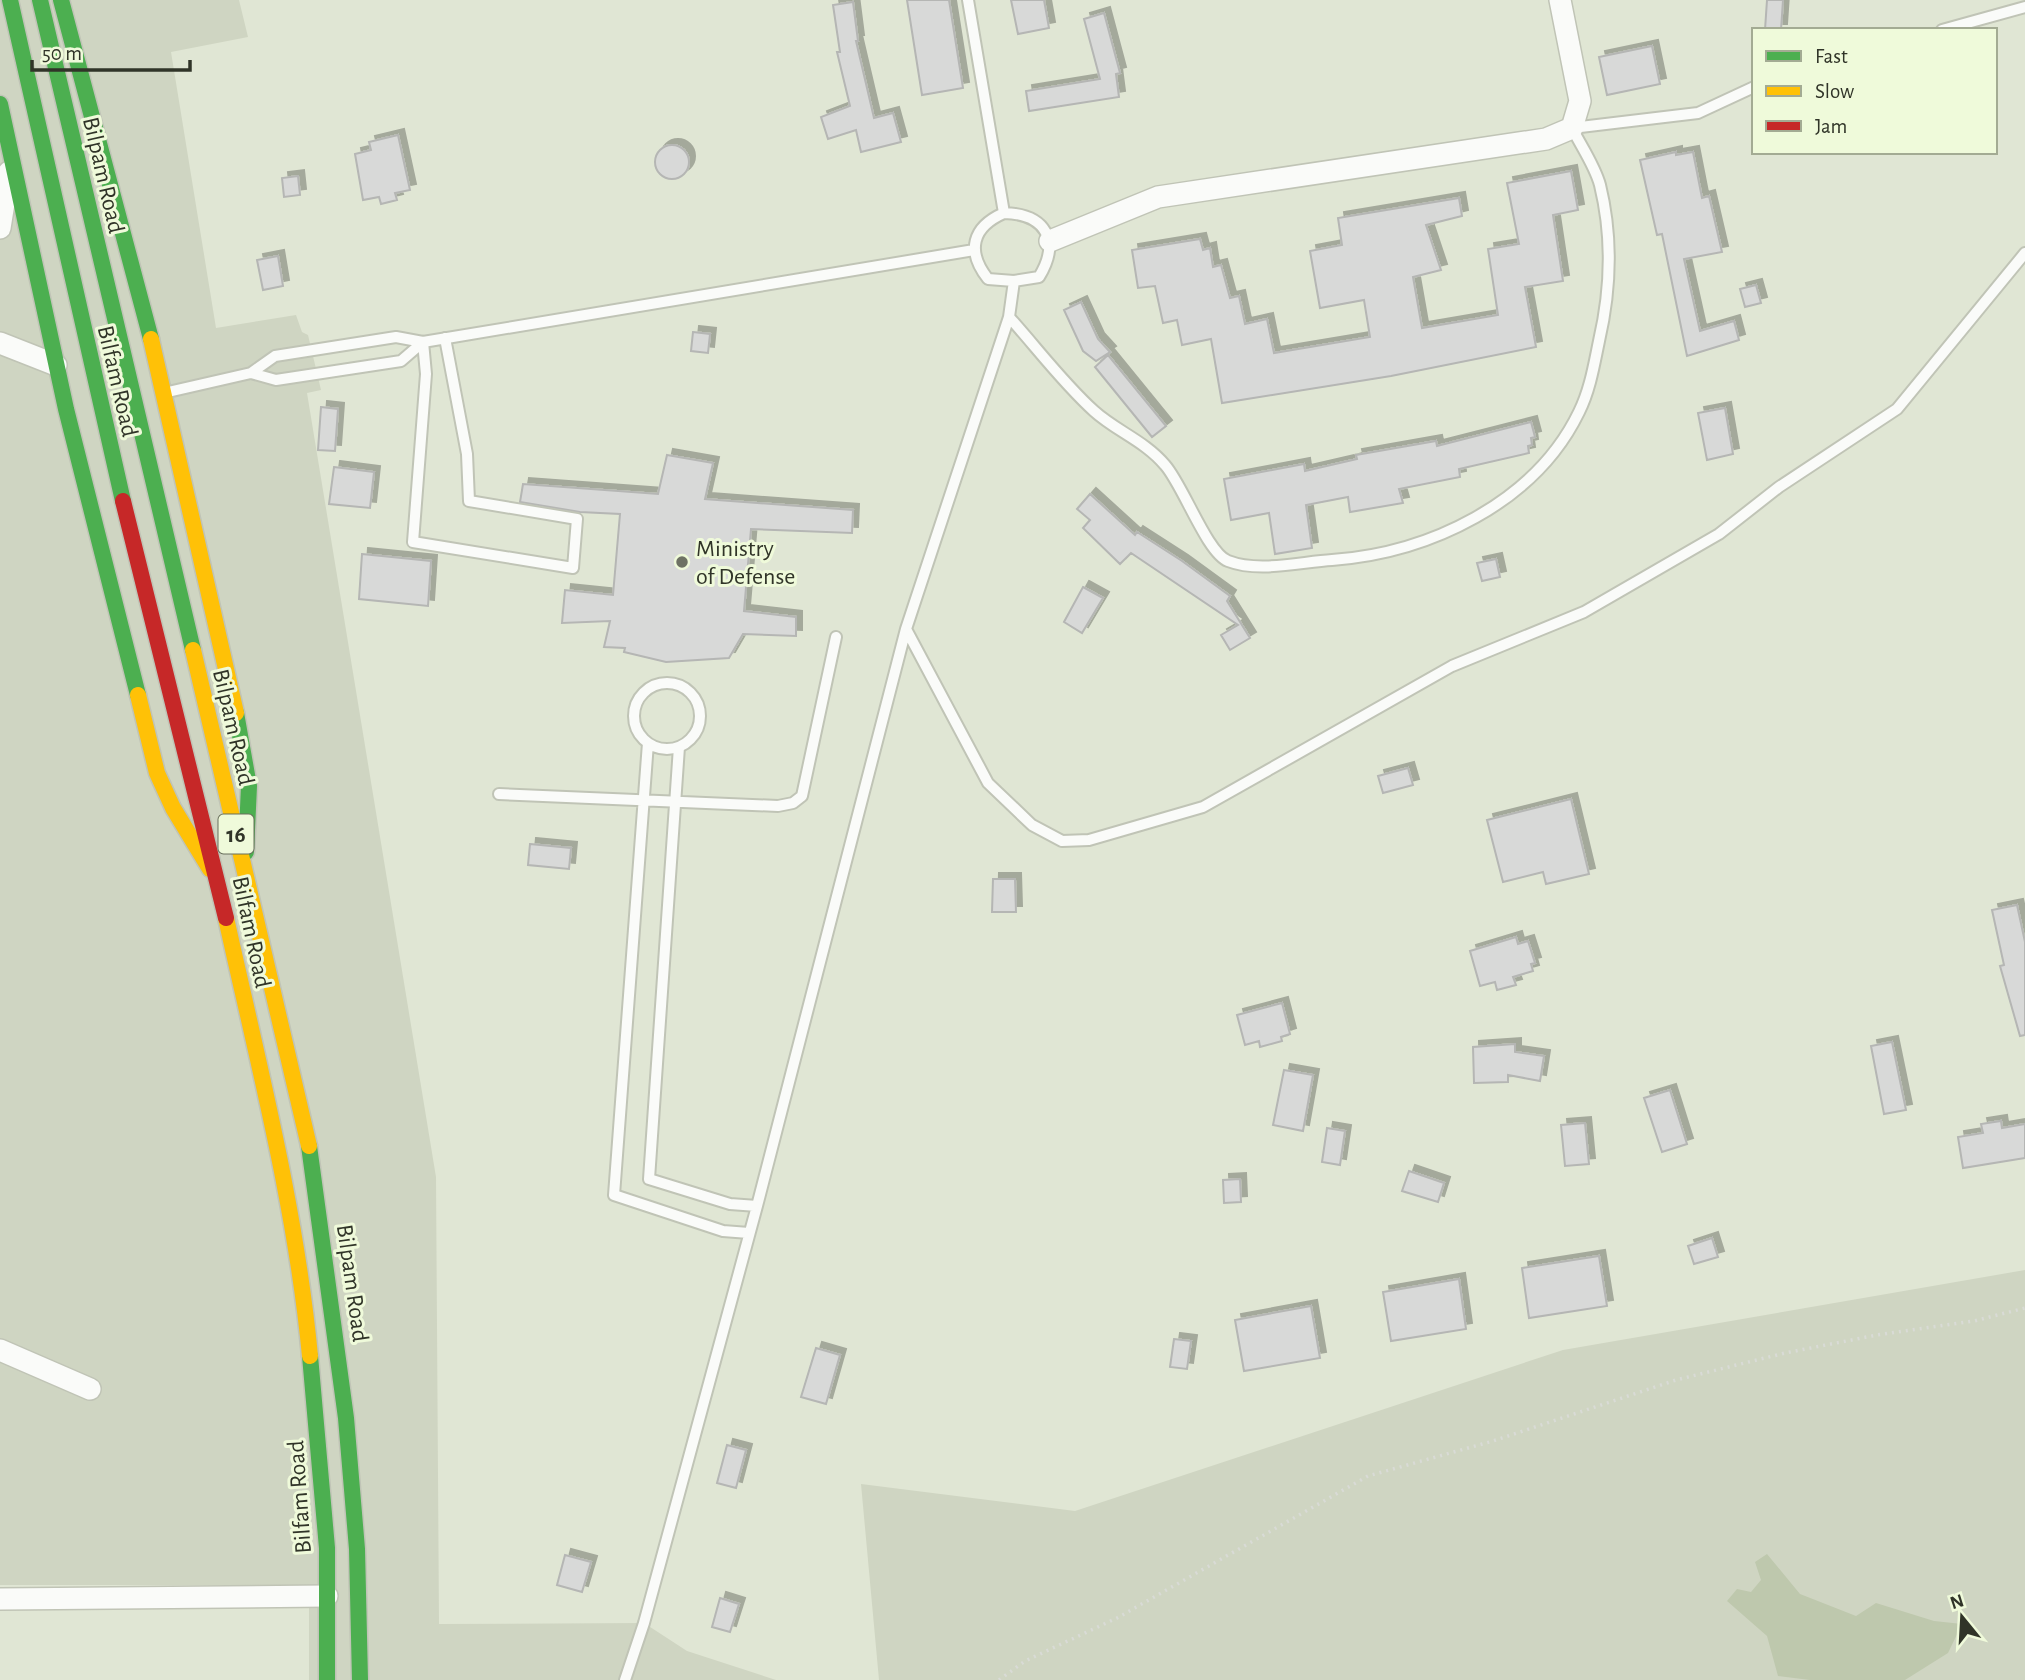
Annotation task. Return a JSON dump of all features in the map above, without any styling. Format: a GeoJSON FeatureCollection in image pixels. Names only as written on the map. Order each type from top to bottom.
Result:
{"type":"FeatureCollection","features":[{"type":"Feature","properties":{"kind":"main road","name":"Bilfam Road"},"geometry":{"type":"LineString","coordinates":[[10,0],[115,401],[280,1164],[304,1294],[327,1548],[327,1680]]}},
{"type":"Feature","properties":{"kind":"main road","name":"Bilpam Road"},"geometry":{"type":"LineString","coordinates":[[40,0],[115,401],[245,874],[312,1158],[332,1289],[358,1548],[359,1680]]}},
{"type":"Feature","properties":{"kind":"main road"},"geometry":{"type":"LineString","coordinates":[[61,0],[115,401],[157,773],[173,808],[218,882]]}},
{"type":"Feature","properties":{"kind":"main road"},"geometry":{"type":"LineString","coordinates":[[0,104],[56,365],[115,401],[246,758],[249,786],[245,874]]}},
{"type":"Feature","properties":{"kind":"street"},"geometry":{"type":"LineString","coordinates":[[1050,241],[1158,197],[1546,139],[1572,128],[1580,101],[1560,0]]}},
{"type":"Feature","properties":{"kind":"street"},"geometry":{"type":"LineString","coordinates":[[0,228],[11,159]]}},
{"type":"Feature","properties":{"kind":"street"},"geometry":{"type":"LineString","coordinates":[[0,344],[56,365]]}},
{"type":"Feature","properties":{"kind":"street"},"geometry":{"type":"LineString","coordinates":[[0,1350],[90,1389]]}},
{"type":"Feature","properties":{"kind":"street"},"geometry":{"type":"LineString","coordinates":[[0,1599],[327,1596]]}},
{"type":"Feature","properties":{"kind":"lane"},"geometry":{"type":"LineString","coordinates":[[968,0],[1004,213]]}},
{"type":"Feature","properties":{"kind":"lane"},"geometry":{"type":"LineString","coordinates":[[1949,28],[2025,7]]}},
{"type":"Feature","properties":{"kind":"lane"},"geometry":{"type":"LineString","coordinates":[[1009,317],[1094,411],[1142,443],[1166,465],[1213,549],[1227,561],[1269,566],[1367,558],[1449,533],[1504,499],[1534,474],[1560,444],[1587,393],[1604,321],[1612,251],[1600,183],[1572,128],[1698,113],[1752,88]]}},
{"type":"Feature","properties":{"kind":"lane"},"geometry":{"type":"LineString","coordinates":[[1004,213],[1024,213],[1041,223],[1050,241],[1049,260],[1039,277],[1014,281],[988,279],[978,266],[974,250],[978,233],[988,220],[1004,213]]}},
{"type":"Feature","properties":{"kind":"lane"},"geometry":{"type":"LineString","coordinates":[[115,401],[251,373],[275,356],[313,349],[396,337],[423,342],[974,250]]}},
{"type":"Feature","properties":{"kind":"lane"},"geometry":{"type":"LineString","coordinates":[[906,629],[988,783],[1032,825],[1062,841],[1088,840],[1203,807],[1452,666],[1584,612],[1719,534],[1779,487],[1897,409],[2025,253]]}},
{"type":"Feature","properties":{"kind":"lane"},"geometry":{"type":"LineString","coordinates":[[625,1680],[644,1623],[757,1206],[906,629],[1009,317],[1014,281]]}},
{"type":"Feature","properties":{"kind":"lane"},"geometry":{"type":"LineString","coordinates":[[423,342],[426,374],[413,542],[573,568],[577,519],[470,501],[467,454],[444,338]]}},
{"type":"Feature","properties":{"kind":"lane"},"geometry":{"type":"LineString","coordinates":[[251,373],[276,380],[401,361],[423,342]]}},
{"type":"Feature","properties":{"kind":"lane"},"geometry":{"type":"LineString","coordinates":[[499,794],[644,802],[778,806],[793,803],[802,796],[836,637]]}},
{"type":"Feature","properties":{"kind":"lane"},"geometry":{"type":"LineString","coordinates":[[675,683],[693,695],[701,716],[694,737],[679,747],[664,749],[648,743],[637,731],[634,721],[638,700],[654,685],[675,683]]}},
{"type":"Feature","properties":{"kind":"lane"},"geometry":{"type":"LineString","coordinates":[[648,743],[614,1195],[723,1231],[749,1233]]}},
{"type":"Feature","properties":{"kind":"lane"},"geometry":{"type":"LineString","coordinates":[[679,747],[649,1179],[730,1204],[757,1206]]}},
{"type":"Feature","properties":{"kind":"path"},"geometry":{"type":"LineString","coordinates":[[999,1680],[1025,1661],[1117,1618],[1368,1476],[1493,1441],[1676,1380],[1785,1353],[1877,1335],[1974,1321],[2025,1308]]}},
{"type":"Feature","properties":{"kind":"shaded area"},"geometry":{"type":"Polygon","coordinates":[[[0,0],[239,0],[248,37],[171,52],[216,328],[296,315],[302,332],[308,335],[321,390],[307,393],[436,1177],[439,1624],[644,1623],[687,1651],[776,1680],[309,1680],[309,1585],[0,1585],[0,0]]]}},
{"type":"Feature","properties":{"kind":"shaded area"},"geometry":{"type":"Polygon","coordinates":[[[2025,1270],[2025,1680],[879,1680],[861,1484],[1075,1511],[1563,1350],[2025,1270]]]}},
{"type":"Feature","properties":{"kind":"shaded area"},"geometry":{"type":"Polygon","coordinates":[[[1767,1554],[1800,1594],[1856,1616],[1876,1603],[1934,1621],[1962,1624],[1948,1653],[1905,1680],[1810,1680],[1778,1676],[1767,1636],[1727,1601],[1737,1589],[1751,1592],[1761,1580],[1755,1562],[1767,1554]]]}},
{"type":"Feature","properties":{"kind":"building"},"geometry":{"type":"Polygon","coordinates":[[[907,0],[949,0],[963,88],[922,95],[907,0]]]}},
{"type":"Feature","properties":{"kind":"building"},"geometry":{"type":"Polygon","coordinates":[[[1011,0],[1044,0],[1049,28],[1018,34],[1011,0]]]}},
{"type":"Feature","properties":{"kind":"building"},"geometry":{"type":"Polygon","coordinates":[[[1767,0],[1783,0],[1781,28],[1765,28],[1767,0]]]}},
{"type":"Feature","properties":{"kind":"building"},"geometry":{"type":"Polygon","coordinates":[[[853,2],[856,41],[874,118],[893,113],[901,142],[861,152],[856,130],[828,139],[821,117],[850,106],[837,52],[840,52],[833,5],[853,2]]]}},
{"type":"Feature","properties":{"kind":"building"},"geometry":{"type":"Polygon","coordinates":[[[1104,13],[1120,73],[1116,74],[1119,97],[1029,111],[1026,91],[1100,79],[1084,19],[1104,13]]]}},
{"type":"Feature","properties":{"kind":"building"},"geometry":{"type":"Polygon","coordinates":[[[1652,46],[1660,84],[1607,95],[1599,57],[1652,46]]]}},
{"type":"Feature","properties":{"kind":"building"},"geometry":{"type":"Polygon","coordinates":[[[398,135],[410,190],[395,193],[397,200],[381,204],[379,197],[363,200],[355,154],[371,150],[369,142],[398,135]]]}},
{"type":"Feature","properties":{"kind":"building"},"geometry":{"type":"Polygon","coordinates":[[[672,145],[684,150],[689,162],[684,174],[672,179],[660,174],[655,162],[660,150],[672,145]]]}},
{"type":"Feature","properties":{"kind":"building"},"geometry":{"type":"Polygon","coordinates":[[[1676,152],[1676,155],[1693,152],[1702,198],[1709,196],[1722,252],[1684,259],[1700,331],[1734,321],[1739,340],[1687,356],[1662,234],[1657,235],[1640,160],[1676,152]]]}},
{"type":"Feature","properties":{"kind":"building"},"geometry":{"type":"Polygon","coordinates":[[[1571,171],[1578,210],[1553,215],[1563,281],[1525,287],[1536,347],[1391,376],[1222,403],[1211,339],[1182,345],[1177,320],[1163,323],[1155,286],[1138,288],[1132,250],[1200,239],[1203,250],[1210,248],[1213,267],[1221,265],[1230,298],[1239,296],[1245,324],[1267,319],[1274,353],[1370,337],[1364,300],[1320,308],[1310,251],[1342,245],[1338,218],[1459,198],[1462,216],[1426,225],[1441,270],[1413,277],[1422,328],[1498,315],[1488,249],[1519,244],[1507,183],[1571,171]]]}},
{"type":"Feature","properties":{"kind":"building"},"geometry":{"type":"Polygon","coordinates":[[[298,176],[300,195],[284,197],[282,178],[298,176]]]}},
{"type":"Feature","properties":{"kind":"building"},"geometry":{"type":"Polygon","coordinates":[[[278,256],[283,286],[263,290],[257,260],[278,256]]]}},
{"type":"Feature","properties":{"kind":"building"},"geometry":{"type":"Polygon","coordinates":[[[1756,285],[1761,303],[1745,307],[1740,289],[1756,285]]]}},
{"type":"Feature","properties":{"kind":"building"},"geometry":{"type":"Polygon","coordinates":[[[1081,302],[1098,339],[1110,352],[1096,361],[1083,351],[1064,310],[1081,302]]]}},
{"type":"Feature","properties":{"kind":"building"},"geometry":{"type":"Polygon","coordinates":[[[693,332],[710,334],[708,353],[691,351],[693,332]]]}},
{"type":"Feature","properties":{"kind":"building"},"geometry":{"type":"Polygon","coordinates":[[[1108,355],[1166,426],[1152,437],[1095,367],[1108,355]]]}},
{"type":"Feature","properties":{"kind":"building"},"geometry":{"type":"Polygon","coordinates":[[[321,407],[338,409],[335,451],[318,450],[321,407]]]}},
{"type":"Feature","properties":{"kind":"building"},"geometry":{"type":"Polygon","coordinates":[[[1725,408],[1733,454],[1707,460],[1698,413],[1725,408]]]}},
{"type":"Feature","properties":{"kind":"building"},"geometry":{"type":"Polygon","coordinates":[[[1531,422],[1535,437],[1531,438],[1532,445],[1528,446],[1529,453],[1459,469],[1460,477],[1399,489],[1403,503],[1350,512],[1348,497],[1306,505],[1312,548],[1275,554],[1269,513],[1231,520],[1224,479],[1304,464],[1305,471],[1357,459],[1356,455],[1436,441],[1437,446],[1531,422]]]}},
{"type":"Feature","properties":{"kind":"building","name":"Ministry of Defense"},"geometry":{"type":"Polygon","coordinates":[[[667,455],[713,463],[705,499],[853,510],[852,533],[751,529],[744,611],[796,617],[796,636],[743,634],[729,658],[666,662],[624,652],[625,648],[604,647],[610,621],[562,623],[565,590],[613,595],[620,514],[580,512],[520,502],[523,484],[658,494],[667,455]]]}},
{"type":"Feature","properties":{"kind":"building"},"geometry":{"type":"Polygon","coordinates":[[[334,467],[374,472],[370,508],[329,504],[334,467]]]}},
{"type":"Feature","properties":{"kind":"building"},"geometry":{"type":"Polygon","coordinates":[[[1090,494],[1135,535],[1137,532],[1230,596],[1227,601],[1250,638],[1230,650],[1221,635],[1238,625],[1131,553],[1120,564],[1083,528],[1090,520],[1077,509],[1090,494]]]}},
{"type":"Feature","properties":{"kind":"building"},"geometry":{"type":"Polygon","coordinates":[[[362,554],[431,561],[428,606],[359,599],[362,554]]]}},
{"type":"Feature","properties":{"kind":"building"},"geometry":{"type":"Polygon","coordinates":[[[1496,559],[1500,577],[1482,581],[1477,563],[1496,559]]]}},
{"type":"Feature","properties":{"kind":"building"},"geometry":{"type":"Polygon","coordinates":[[[1083,587],[1103,598],[1082,633],[1064,622],[1083,587]]]}},
{"type":"Feature","properties":{"kind":"building"},"geometry":{"type":"Polygon","coordinates":[[[1408,768],[1413,785],[1383,793],[1378,776],[1408,768]]]}},
{"type":"Feature","properties":{"kind":"building"},"geometry":{"type":"Polygon","coordinates":[[[1571,799],[1589,874],[1546,884],[1543,872],[1503,882],[1487,820],[1571,799]]]}},
{"type":"Feature","properties":{"kind":"building"},"geometry":{"type":"Polygon","coordinates":[[[530,844],[571,848],[569,869],[528,865],[530,844]]]}},
{"type":"Feature","properties":{"kind":"building"},"geometry":{"type":"Polygon","coordinates":[[[993,879],[1015,879],[1016,912],[992,912],[993,879]]]}},
{"type":"Feature","properties":{"kind":"building"},"geometry":{"type":"Polygon","coordinates":[[[2017,905],[2025,942],[2025,1035],[2020,1036],[2000,966],[2004,965],[1992,910],[2017,905]]]}},
{"type":"Feature","properties":{"kind":"building"},"geometry":{"type":"Polygon","coordinates":[[[1516,937],[1518,944],[1528,941],[1535,963],[1531,964],[1533,971],[1513,977],[1516,985],[1497,990],[1495,982],[1480,986],[1470,951],[1516,937]]]}},
{"type":"Feature","properties":{"kind":"building"},"geometry":{"type":"Polygon","coordinates":[[[1282,1003],[1290,1034],[1281,1037],[1282,1041],[1260,1047],[1259,1041],[1245,1045],[1237,1015],[1282,1003]]]}},
{"type":"Feature","properties":{"kind":"building"},"geometry":{"type":"Polygon","coordinates":[[[1892,1042],[1906,1110],[1884,1114],[1871,1046],[1892,1042]]]}},
{"type":"Feature","properties":{"kind":"building"},"geometry":{"type":"Polygon","coordinates":[[[1515,1044],[1515,1052],[1544,1056],[1540,1081],[1508,1075],[1508,1082],[1474,1083],[1473,1047],[1515,1044]]]}},
{"type":"Feature","properties":{"kind":"building"},"geometry":{"type":"Polygon","coordinates":[[[1284,1070],[1313,1075],[1303,1131],[1273,1125],[1284,1070]]]}},
{"type":"Feature","properties":{"kind":"building"},"geometry":{"type":"Polygon","coordinates":[[[1670,1090],[1687,1144],[1662,1152],[1644,1098],[1670,1090]]]}},
{"type":"Feature","properties":{"kind":"building"},"geometry":{"type":"Polygon","coordinates":[[[2001,1121],[2002,1128],[2025,1124],[2025,1158],[1963,1168],[1958,1137],[1983,1133],[1981,1124],[2001,1121]]]}},
{"type":"Feature","properties":{"kind":"building"},"geometry":{"type":"Polygon","coordinates":[[[1585,1123],[1589,1164],[1565,1166],[1561,1125],[1585,1123]]]}},
{"type":"Feature","properties":{"kind":"building"},"geometry":{"type":"Polygon","coordinates":[[[1327,1128],[1345,1131],[1340,1165],[1322,1162],[1327,1128]]]}},
{"type":"Feature","properties":{"kind":"building"},"geometry":{"type":"Polygon","coordinates":[[[1409,1171],[1444,1183],[1438,1202],[1402,1191],[1409,1171]]]}},
{"type":"Feature","properties":{"kind":"building"},"geometry":{"type":"Polygon","coordinates":[[[1240,1179],[1241,1202],[1224,1203],[1223,1180],[1240,1179]]]}},
{"type":"Feature","properties":{"kind":"building"},"geometry":{"type":"Polygon","coordinates":[[[1712,1238],[1718,1257],[1694,1264],[1688,1246],[1712,1238]]]}},
{"type":"Feature","properties":{"kind":"building"},"geometry":{"type":"Polygon","coordinates":[[[1599,1256],[1607,1306],[1529,1318],[1522,1268],[1599,1256]]]}},
{"type":"Feature","properties":{"kind":"building"},"geometry":{"type":"Polygon","coordinates":[[[1459,1279],[1466,1329],[1391,1341],[1383,1292],[1459,1279]]]}},
{"type":"Feature","properties":{"kind":"building"},"geometry":{"type":"Polygon","coordinates":[[[1311,1306],[1320,1358],[1244,1371],[1235,1320],[1311,1306]]]}},
{"type":"Feature","properties":{"kind":"building"},"geometry":{"type":"Polygon","coordinates":[[[1174,1339],[1191,1341],[1187,1369],[1170,1367],[1174,1339]]]}},
{"type":"Feature","properties":{"kind":"building"},"geometry":{"type":"Polygon","coordinates":[[[816,1348],[840,1355],[826,1404],[801,1397],[816,1348]]]}},
{"type":"Feature","properties":{"kind":"building"},"geometry":{"type":"Polygon","coordinates":[[[727,1445],[746,1450],[736,1488],[717,1483],[727,1445]]]}},
{"type":"Feature","properties":{"kind":"building"},"geometry":{"type":"Polygon","coordinates":[[[565,1555],[591,1562],[582,1592],[557,1585],[565,1555]]]}},
{"type":"Feature","properties":{"kind":"building"},"geometry":{"type":"Polygon","coordinates":[[[720,1598],[739,1604],[730,1632],[712,1627],[720,1598]]]}},
{"type":"Feature","properties":{"kind":"traffic: fast"},"geometry":{"type":"LineString","coordinates":[[10,0],[123,501]]}},
{"type":"Feature","properties":{"kind":"traffic: fast"},"geometry":{"type":"LineString","coordinates":[[40,0],[193,650]]}},
{"type":"Feature","properties":{"kind":"traffic: fast"},"geometry":{"type":"LineString","coordinates":[[61,0],[151,339]]}},
{"type":"Feature","properties":{"kind":"traffic: fast"},"geometry":{"type":"LineString","coordinates":[[0,104],[66,409],[138,695]]}},
{"type":"Feature","properties":{"kind":"traffic: fast"},"geometry":{"type":"LineString","coordinates":[[236,713],[249,786],[246,852]]}},
{"type":"Feature","properties":{"kind":"traffic: fast"},"geometry":{"type":"LineString","coordinates":[[309,1146],[346,1418],[357,1549],[360,1680]]}},
{"type":"Feature","properties":{"kind":"traffic: fast"},"geometry":{"type":"LineString","coordinates":[[310,1356],[327,1548],[327,1680]]}},
{"type":"Feature","properties":{"kind":"traffic: slow"},"geometry":{"type":"LineString","coordinates":[[151,339],[236,713]]}},
{"type":"Feature","properties":{"kind":"traffic: slow"},"geometry":{"type":"LineString","coordinates":[[193,650],[309,1146]]}},
{"type":"Feature","properties":{"kind":"traffic: slow"},"geometry":{"type":"LineString","coordinates":[[138,695],[157,773],[173,808],[210,869]]}},
{"type":"Feature","properties":{"kind":"traffic: slow"},"geometry":{"type":"LineString","coordinates":[[226,918],[286,1191],[310,1356]]}},
{"type":"Feature","properties":{"kind":"traffic: jam"},"geometry":{"type":"LineString","coordinates":[[123,501],[226,918]]}},
{"type":"Feature","properties":{"kind":"place","name":"Ministry of Defense"},"geometry":{"type":"Point","coordinates":[682,562]}}]}
